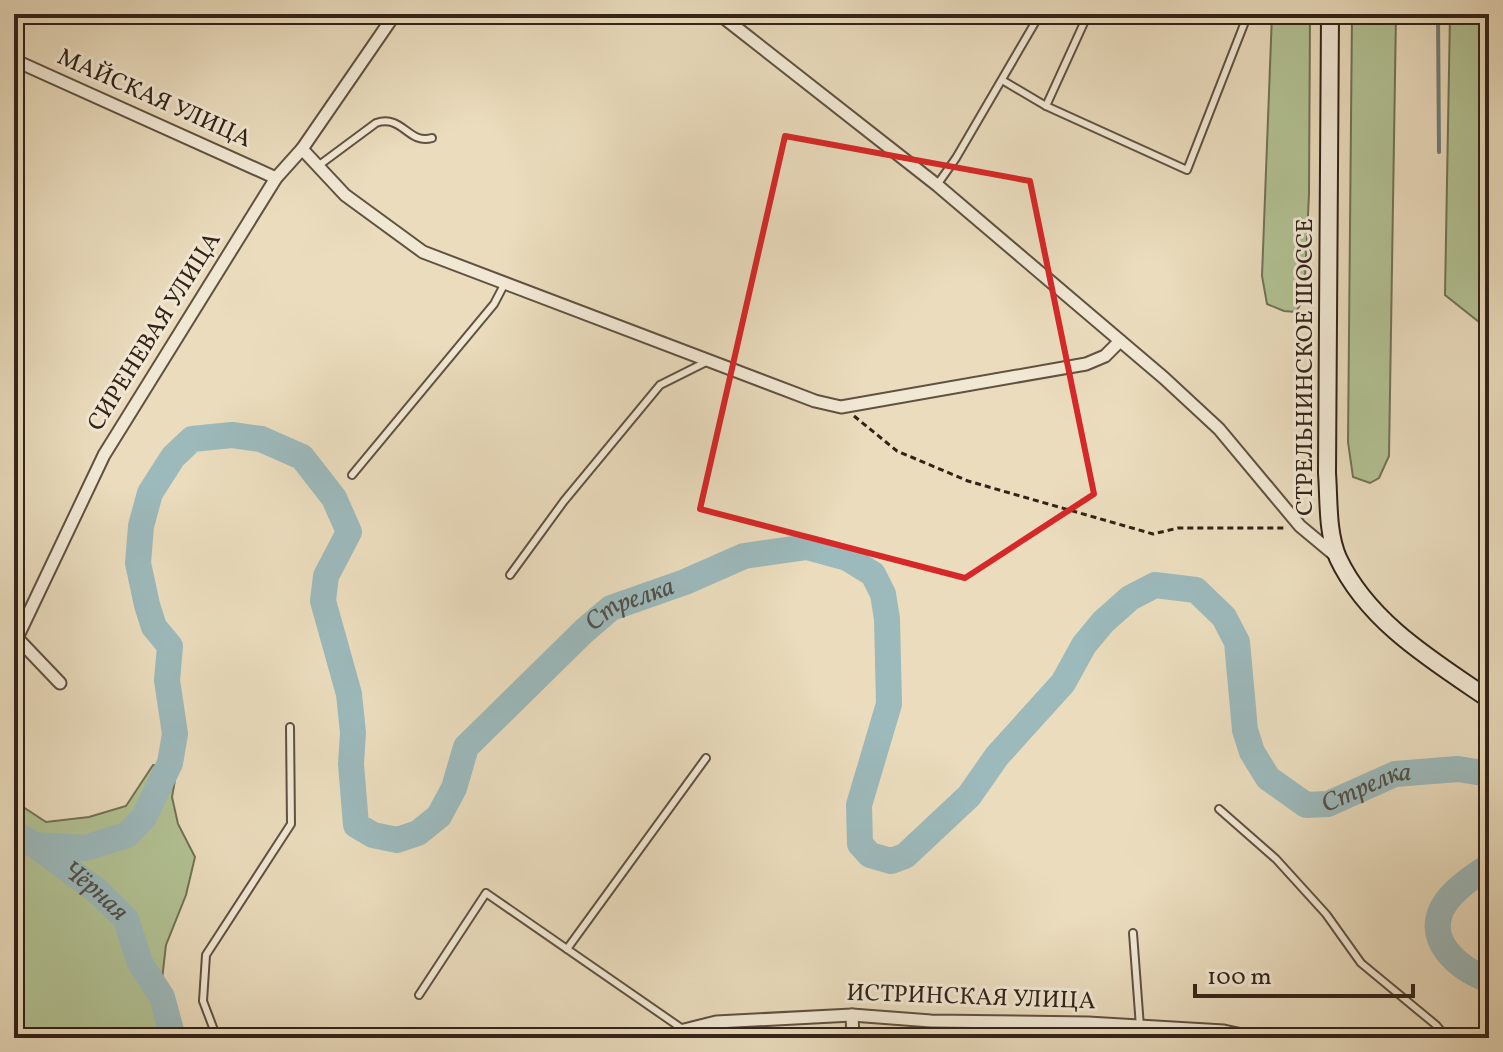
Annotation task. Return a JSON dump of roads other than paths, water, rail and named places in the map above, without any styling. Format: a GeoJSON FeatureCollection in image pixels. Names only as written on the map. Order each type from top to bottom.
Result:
{"type":"FeatureCollection","features":[{"type":"Feature","properties":{"kind":"main road","name":"СТРЕЛЬНИНСКОЕ ШОССЕ"},"geometry":{"type":"LineString","coordinates":[[1330,14],[1327,444],[1329,520],[1337,557],[1364,600],[1379,616],[1409,643],[1489,699]]}},
{"type":"Feature","properties":{"kind":"street","name":"СИРЕНЕВАЯ УЛИЦА"},"geometry":{"type":"LineString","coordinates":[[60,683],[17,638],[104,455],[276,178],[302,149],[395,14]]}},
{"type":"Feature","properties":{"kind":"street"},"geometry":{"type":"LineString","coordinates":[[719,14],[937,185],[1164,378],[1219,429],[1300,526],[1337,557]]}},
{"type":"Feature","properties":{"kind":"street","name":"МАЙСКАЯ УЛИЦА"},"geometry":{"type":"LineString","coordinates":[[14,60],[276,178]]}},
{"type":"Feature","properties":{"kind":"street"},"geometry":{"type":"LineString","coordinates":[[302,149],[345,195],[423,252],[815,401],[841,407],[1086,364],[1105,356],[1120,341]]}},
{"type":"Feature","properties":{"kind":"street"},"geometry":{"type":"LineString","coordinates":[[852,1015],[853,1038]]}},
{"type":"Feature","properties":{"kind":"street","name":"ИСТРИНСКАЯ УЛИЦА"},"geometry":{"type":"LineString","coordinates":[[682,1034],[716,1022],[852,1015],[931,1021],[1088,1023],[1224,1031],[1256,1038]]}},
{"type":"Feature","properties":{"kind":"lane"},"geometry":{"type":"LineString","coordinates":[[937,185],[1040,14]]}},
{"type":"Feature","properties":{"kind":"lane"},"geometry":{"type":"LineString","coordinates":[[1046,106],[1088,14]]}},
{"type":"Feature","properties":{"kind":"lane"},"geometry":{"type":"LineString","coordinates":[[1002,80],[1046,106],[1187,170],[1248,14]]}},
{"type":"Feature","properties":{"kind":"lane"},"geometry":{"type":"LineString","coordinates":[[318,166],[376,123],[385,120],[398,123],[423,141],[432,138]]}},
{"type":"Feature","properties":{"kind":"lane"},"geometry":{"type":"LineString","coordinates":[[352,475],[494,304],[505,283]]}},
{"type":"Feature","properties":{"kind":"lane"},"geometry":{"type":"LineString","coordinates":[[510,575],[564,501],[660,385],[706,362]]}},
{"type":"Feature","properties":{"kind":"lane"},"geometry":{"type":"LineString","coordinates":[[217,1038],[203,1001],[206,955],[291,824],[290,727]]}},
{"type":"Feature","properties":{"kind":"lane"},"geometry":{"type":"LineString","coordinates":[[567,949],[706,758]]}},
{"type":"Feature","properties":{"kind":"lane"},"geometry":{"type":"LineString","coordinates":[[1219,809],[1276,859],[1326,914],[1361,963],[1436,1025],[1447,1038]]}},
{"type":"Feature","properties":{"kind":"lane","name":"ИСТРИНСКАЯ УЛИЦА"},"geometry":{"type":"LineString","coordinates":[[419,995],[486,893],[682,1034]]}},
{"type":"Feature","properties":{"kind":"lane"},"geometry":{"type":"LineString","coordinates":[[1133,933],[1140,1027]]}},
{"type":"Feature","properties":{"kind":"waterway"},"geometry":{"type":"LineString","coordinates":[[1438,14],[1439,152]]}},
{"type":"Feature","properties":{"kind":"waterway","name":"Стрелка"},"geometry":{"type":"LineString","coordinates":[[14,833],[35,845],[85,848],[127,835],[144,817],[170,763],[175,734],[167,680],[170,646],[154,627],[147,605],[138,563],[141,526],[150,493],[173,457],[192,439],[232,435],[261,439],[302,457],[334,498],[349,532],[326,576],[323,601],[349,694],[356,825],[373,835],[397,840],[418,833],[439,816],[454,788],[466,747],[611,608],[685,582],[744,556],[807,547],[847,558],[873,574],[883,594],[887,619],[889,704],[859,805],[860,844],[870,855],[891,861],[905,856],[969,796],[997,756],[1063,683],[1084,645],[1103,622],[1130,598],[1155,585],[1196,590],[1224,617],[1237,642],[1245,730],[1252,752],[1268,778],[1306,805],[1328,804],[1395,774],[1458,769],[1489,774]]}},
{"type":"Feature","properties":{"kind":"waterway","name":"Чёрная"},"geometry":{"type":"LineString","coordinates":[[35,845],[96,890],[126,919],[140,963],[162,997],[173,1038]]}},
{"type":"Feature","properties":{"kind":"waterway","name":"Стрелка"},"geometry":{"type":"LineString","coordinates":[[1489,866],[1450,897],[1439,915],[1438,928],[1440,939],[1455,960],[1489,980]]}}]}
